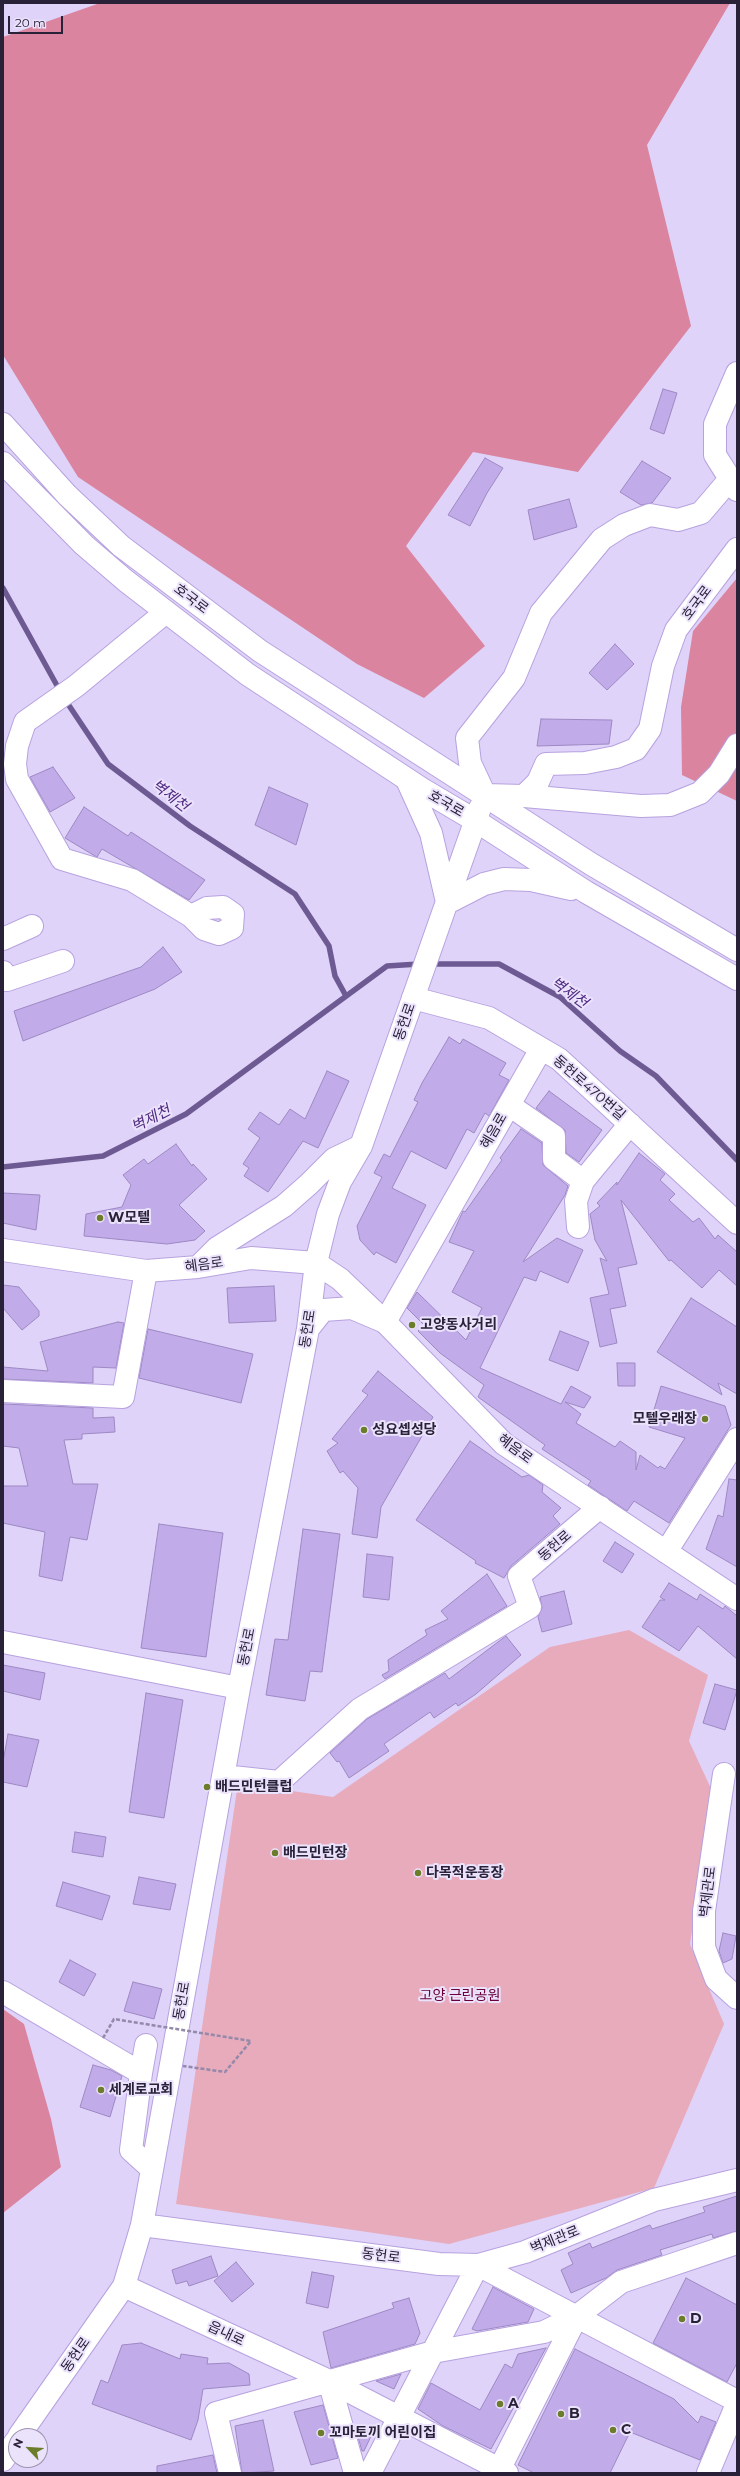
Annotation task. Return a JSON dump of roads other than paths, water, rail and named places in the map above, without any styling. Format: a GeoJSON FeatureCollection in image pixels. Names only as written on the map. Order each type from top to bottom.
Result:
{"type":"FeatureCollection","features":[{"type":"Feature","properties":{"kind":"street"},"geometry":{"type":"LineString","coordinates":[[447,903],[485,794],[470,763],[467,738],[514,678],[541,613],[602,539],[624,525],[650,515],[678,520],[701,513],[733,484],[715,455],[715,424],[737,373]]}},
{"type":"Feature","properties":{"kind":"street","name":"호국로"},"geometry":{"type":"LineString","coordinates":[[3,424],[67,495],[121,546],[260,651],[432,763],[485,794],[591,864],[737,950]]}},
{"type":"Feature","properties":{"kind":"street","name":"호국로"},"geometry":{"type":"LineString","coordinates":[[3,463],[84,545],[166,612],[247,674],[407,780],[476,821],[586,892],[737,979]]}},
{"type":"Feature","properties":{"kind":"street","name":"호국로"},"geometry":{"type":"LineString","coordinates":[[485,794],[524,796],[538,782],[546,764],[585,763],[616,757],[636,749],[650,729],[663,666],[676,630],[737,549]]}},
{"type":"Feature","properties":{"kind":"street","name":"호국로"},"geometry":{"type":"LineString","coordinates":[[9,766],[25,722],[38,711],[76,686],[166,612]]}},
{"type":"Feature","properties":{"kind":"street"},"geometry":{"type":"LineString","coordinates":[[524,796],[641,806],[670,805],[700,793],[719,774],[737,745]]}},
{"type":"Feature","properties":{"kind":"street"},"geometry":{"type":"LineString","coordinates":[[9,766],[62,859],[132,880],[191,916]]}},
{"type":"Feature","properties":{"kind":"street"},"geometry":{"type":"LineString","coordinates":[[407,780],[431,833],[447,903]]}},
{"type":"Feature","properties":{"kind":"street"},"geometry":{"type":"LineString","coordinates":[[447,903],[484,884],[504,879],[530,880],[586,892]]}},
{"type":"Feature","properties":{"kind":"street","name":"동헌로"},"geometry":{"type":"LineString","coordinates":[[25,2428],[124,2286],[142,2225],[239,1688],[308,1330],[316,1263],[328,1214],[340,1182],[361,1146],[447,903]]}},
{"type":"Feature","properties":{"kind":"street"},"geometry":{"type":"LineString","coordinates":[[3,939],[32,926]]}},
{"type":"Feature","properties":{"kind":"street"},"geometry":{"type":"LineString","coordinates":[[3,972],[6,980],[63,961]]}},
{"type":"Feature","properties":{"kind":"street","name":"동헌로470번길"},"geometry":{"type":"LineString","coordinates":[[416,991],[489,1018],[559,1059],[737,1223]]}},
{"type":"Feature","properties":{"kind":"street","name":"혜음로"},"geometry":{"type":"LineString","coordinates":[[385,1322],[541,1049]]}},
{"type":"Feature","properties":{"kind":"street","name":"혜음로"},"geometry":{"type":"LineString","coordinates":[[509,1105],[554,1136],[554,1159],[583,1181]]}},
{"type":"Feature","properties":{"kind":"street"},"geometry":{"type":"LineString","coordinates":[[578,1227],[576,1201],[583,1181],[630,1124]]}},
{"type":"Feature","properties":{"kind":"street"},"geometry":{"type":"LineString","coordinates":[[198,1267],[217,1248],[284,1206],[334,1159],[361,1146]]}},
{"type":"Feature","properties":{"kind":"street","name":"혜음로"},"geometry":{"type":"LineString","coordinates":[[3,1250],[146,1271],[198,1267],[251,1258],[316,1263],[340,1279],[385,1322],[504,1444],[737,1599]]}},
{"type":"Feature","properties":{"kind":"street"},"geometry":{"type":"LineString","coordinates":[[3,1391],[123,1397],[146,1271]]}},
{"type":"Feature","properties":{"kind":"street"},"geometry":{"type":"LineString","coordinates":[[308,1330],[323,1310],[352,1308],[385,1322]]}},
{"type":"Feature","properties":{"kind":"street"},"geometry":{"type":"LineString","coordinates":[[666,1552],[737,1439]]}},
{"type":"Feature","properties":{"kind":"street","name":"동헌로"},"geometry":{"type":"LineString","coordinates":[[223,1776],[279,1782],[360,1709],[530,1607],[519,1576],[600,1507]]}},
{"type":"Feature","properties":{"kind":"street"},"geometry":{"type":"LineString","coordinates":[[3,1642],[239,1688]]}},
{"type":"Feature","properties":{"kind":"street","name":"벽제관로"},"geometry":{"type":"LineString","coordinates":[[724,1774],[704,1911],[704,1947],[716,1979],[737,1998]]}},
{"type":"Feature","properties":{"kind":"street"},"geometry":{"type":"LineString","coordinates":[[3,1992],[141,2073]]}},
{"type":"Feature","properties":{"kind":"street"},"geometry":{"type":"LineString","coordinates":[[146,2045],[131,2150],[152,2169]]}},
{"type":"Feature","properties":{"kind":"street","name":"벽제관로"},"geometry":{"type":"LineString","coordinates":[[478,2265],[525,2252],[654,2200],[737,2180]]}},
{"type":"Feature","properties":{"kind":"street","name":"동헌로"},"geometry":{"type":"LineString","coordinates":[[142,2225],[439,2264],[478,2265]]}},
{"type":"Feature","properties":{"kind":"street"},"geometry":{"type":"LineString","coordinates":[[230,2473],[216,2413],[433,2352],[544,2332],[577,2316],[621,2282],[737,2243]]}},
{"type":"Feature","properties":{"kind":"street"},"geometry":{"type":"LineString","coordinates":[[370,2473],[478,2265],[577,2316],[737,2403],[708,2473]]}},
{"type":"Feature","properties":{"kind":"street","name":"읍내로"},"geometry":{"type":"LineString","coordinates":[[124,2286],[329,2381],[502,2472]]}},
{"type":"Feature","properties":{"kind":"street"},"geometry":{"type":"LineString","coordinates":[[502,2472],[577,2316]]}},
{"type":"Feature","properties":{"kind":"street"},"geometry":{"type":"LineString","coordinates":[[329,2381],[355,2473]]}},
{"type":"Feature","properties":{"kind":"waterway","name":"벽제천"},"geometry":{"type":"LineString","coordinates":[[3,588],[60,691]]}},
{"type":"Feature","properties":{"kind":"waterway","name":"벽제천"},"geometry":{"type":"LineString","coordinates":[[64,698],[108,764],[190,826],[295,894],[329,946],[335,976],[346,996]]}},
{"type":"Feature","properties":{"kind":"waterway","name":"벽제천"},"geometry":{"type":"LineString","coordinates":[[3,1167],[103,1156],[186,1114],[387,966],[419,964]]}},
{"type":"Feature","properties":{"kind":"waterway","name":"벽제천"},"geometry":{"type":"LineString","coordinates":[[430,964],[499,964],[560,997],[620,1051],[656,1076],[737,1160]]}},
{"type":"Feature","properties":{"kind":"place","name":"W모텔"},"geometry":{"type":"Point","coordinates":[100,1218]}},
{"type":"Feature","properties":{"kind":"place","name":"고양동사거리"},"geometry":{"type":"Point","coordinates":[412,1325]}},
{"type":"Feature","properties":{"kind":"place","name":"모텔우래장"},"geometry":{"type":"Point","coordinates":[705,1419]}},
{"type":"Feature","properties":{"kind":"place","name":"성요셉성당"},"geometry":{"type":"Point","coordinates":[364,1430]}},
{"type":"Feature","properties":{"kind":"place","name":"배드민턴클럽"},"geometry":{"type":"Point","coordinates":[207,1787]}},
{"type":"Feature","properties":{"kind":"place","name":"배드민턴장"},"geometry":{"type":"Point","coordinates":[275,1853]}},
{"type":"Feature","properties":{"kind":"place","name":"다목적운동장"},"geometry":{"type":"Point","coordinates":[418,1873]}},
{"type":"Feature","properties":{"kind":"place","name":"세계로교회"},"geometry":{"type":"Point","coordinates":[101,2090]}},
{"type":"Feature","properties":{"kind":"place","name":"D"},"geometry":{"type":"Point","coordinates":[682,2319]}},
{"type":"Feature","properties":{"kind":"place","name":"A"},"geometry":{"type":"Point","coordinates":[500,2404]}},
{"type":"Feature","properties":{"kind":"place","name":"B"},"geometry":{"type":"Point","coordinates":[561,2414]}},
{"type":"Feature","properties":{"kind":"place","name":"C"},"geometry":{"type":"Point","coordinates":[613,2430]}},
{"type":"Feature","properties":{"kind":"place","name":"꼬마토끼 어린이집"},"geometry":{"type":"Point","coordinates":[321,2433]}},
{"type":"Feature","properties":{"kind":"park label","name":"고양 근린공원"},"geometry":{"type":"Point","coordinates":[460,1996]}}]}
